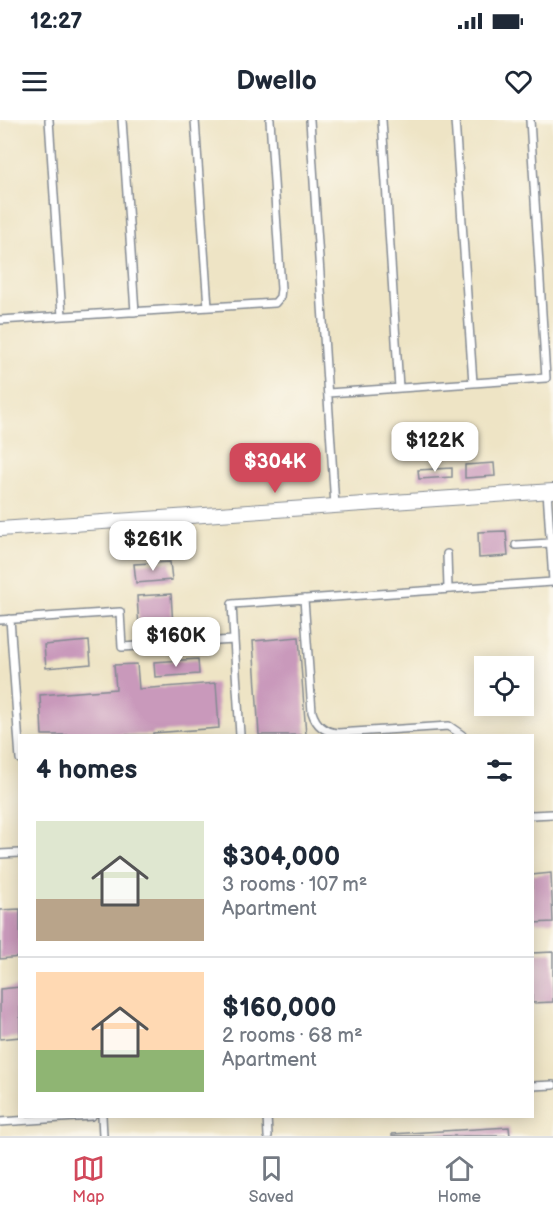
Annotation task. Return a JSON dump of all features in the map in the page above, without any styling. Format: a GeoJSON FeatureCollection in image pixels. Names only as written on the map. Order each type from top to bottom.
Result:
{"type":"FeatureCollection","features":[{"type":"Feature","properties":{"kind":"street"},"geometry":{"type":"LineString","coordinates":[[0,529],[550,491]]}},
{"type":"Feature","properties":{"kind":"lane"},"geometry":{"type":"LineString","coordinates":[[49,120],[62,316]]}},
{"type":"Feature","properties":{"kind":"lane"},"geometry":{"type":"LineString","coordinates":[[122,120],[135,312]]}},
{"type":"Feature","properties":{"kind":"lane"},"geometry":{"type":"LineString","coordinates":[[195,120],[208,308]]}},
{"type":"Feature","properties":{"kind":"lane"},"geometry":{"type":"LineString","coordinates":[[0,320],[275,303],[280,297],[281,289],[270,120]]}},
{"type":"Feature","properties":{"kind":"lane"},"geometry":{"type":"LineString","coordinates":[[310,120],[335,506]]}},
{"type":"Feature","properties":{"kind":"lane"},"geometry":{"type":"LineString","coordinates":[[382,120],[399,388]]}},
{"type":"Feature","properties":{"kind":"lane"},"geometry":{"type":"LineString","coordinates":[[456,120],[473,383]]}},
{"type":"Feature","properties":{"kind":"lane"},"geometry":{"type":"LineString","coordinates":[[328,393],[546,378],[530,120]]}},
{"type":"Feature","properties":{"kind":"lane"},"geometry":{"type":"LineString","coordinates":[[240,734],[232,604],[553,582],[550,491]]}},
{"type":"Feature","properties":{"kind":"lane"},"geometry":{"type":"LineString","coordinates":[[516,545],[550,543]]}},
{"type":"Feature","properties":{"kind":"lane"},"geometry":{"type":"LineString","coordinates":[[447,554],[448,589]]}},
{"type":"Feature","properties":{"kind":"lane"},"geometry":{"type":"LineString","coordinates":[[304,599],[312,712],[320,727],[338,734],[444,726],[454,728],[461,734]]}},
{"type":"Feature","properties":{"kind":"lane"},"geometry":{"type":"LineString","coordinates":[[0,620],[120,612],[122,647],[234,640]]}},
{"type":"Feature","properties":{"kind":"lane"},"geometry":{"type":"LineString","coordinates":[[10,619],[18,734]]}},
{"type":"Feature","properties":{"kind":"lane"},"geometry":{"type":"LineString","coordinates":[[534,815],[553,814]]}},
{"type":"Feature","properties":{"kind":"lane"},"geometry":{"type":"LineString","coordinates":[[0,854],[18,853]]}},
{"type":"Feature","properties":{"kind":"lane"},"geometry":{"type":"LineString","coordinates":[[534,1086],[553,1085]]}},
{"type":"Feature","properties":{"kind":"lane"},"geometry":{"type":"LineString","coordinates":[[0,1122],[61,1118]]}},
{"type":"Feature","properties":{"kind":"lane"},"geometry":{"type":"LineString","coordinates":[[102,1118],[104,1136]]}},
{"type":"Feature","properties":{"kind":"lane"},"geometry":{"type":"LineString","coordinates":[[267,1118],[268,1136]]}},
{"type":"Feature","properties":{"kind":"building"},"geometry":{"type":"Polygon","coordinates":[[[494,463],[495,476],[465,478],[465,465],[494,463]]]}},
{"type":"Feature","properties":{"kind":"building"},"geometry":{"type":"Polygon","coordinates":[[[452,468],[452,477],[419,479],[418,470],[452,468]]]}},
{"type":"Feature","properties":{"kind":"building"},"geometry":{"type":"Polygon","coordinates":[[[506,531],[508,556],[479,558],[478,532],[506,531]]]}},
{"type":"Feature","properties":{"kind":"building"},"geometry":{"type":"Polygon","coordinates":[[[170,562],[172,580],[136,583],[134,564],[170,562]]]}},
{"type":"Feature","properties":{"kind":"building"},"geometry":{"type":"Polygon","coordinates":[[[171,594],[173,626],[139,628],[137,596],[171,594]]]}},
{"type":"Feature","properties":{"kind":"building"},"geometry":{"type":"Polygon","coordinates":[[[299,637],[306,734],[259,734],[253,641],[299,637]]]}},
{"type":"Feature","properties":{"kind":"building"},"geometry":{"type":"Polygon","coordinates":[[[89,641],[91,664],[46,668],[44,645],[89,641]]]}},
{"type":"Feature","properties":{"kind":"building"},"geometry":{"type":"Polygon","coordinates":[[[198,659],[199,674],[155,677],[154,662],[198,659]]]}},
{"type":"Feature","properties":{"kind":"building"},"geometry":{"type":"Polygon","coordinates":[[[137,664],[139,689],[216,683],[219,728],[153,734],[42,734],[40,695],[116,689],[114,665],[137,664]]]}},
{"type":"Feature","properties":{"kind":"building"},"geometry":{"type":"Polygon","coordinates":[[[551,873],[553,922],[534,923],[534,875],[551,873]]]}},
{"type":"Feature","properties":{"kind":"building"},"geometry":{"type":"Polygon","coordinates":[[[18,909],[18,957],[0,959],[0,910],[18,909]]]}},
{"type":"Feature","properties":{"kind":"building"},"geometry":{"type":"Polygon","coordinates":[[[553,952],[553,1002],[534,1003],[534,953],[553,952]]]}},
{"type":"Feature","properties":{"kind":"building"},"geometry":{"type":"Polygon","coordinates":[[[18,987],[18,1037],[0,1039],[0,989],[18,987]]]}},
{"type":"Feature","properties":{"kind":"building"},"geometry":{"type":"Polygon","coordinates":[[[509,1127],[510,1136],[392,1136],[392,1134],[509,1127]]]}}]}
